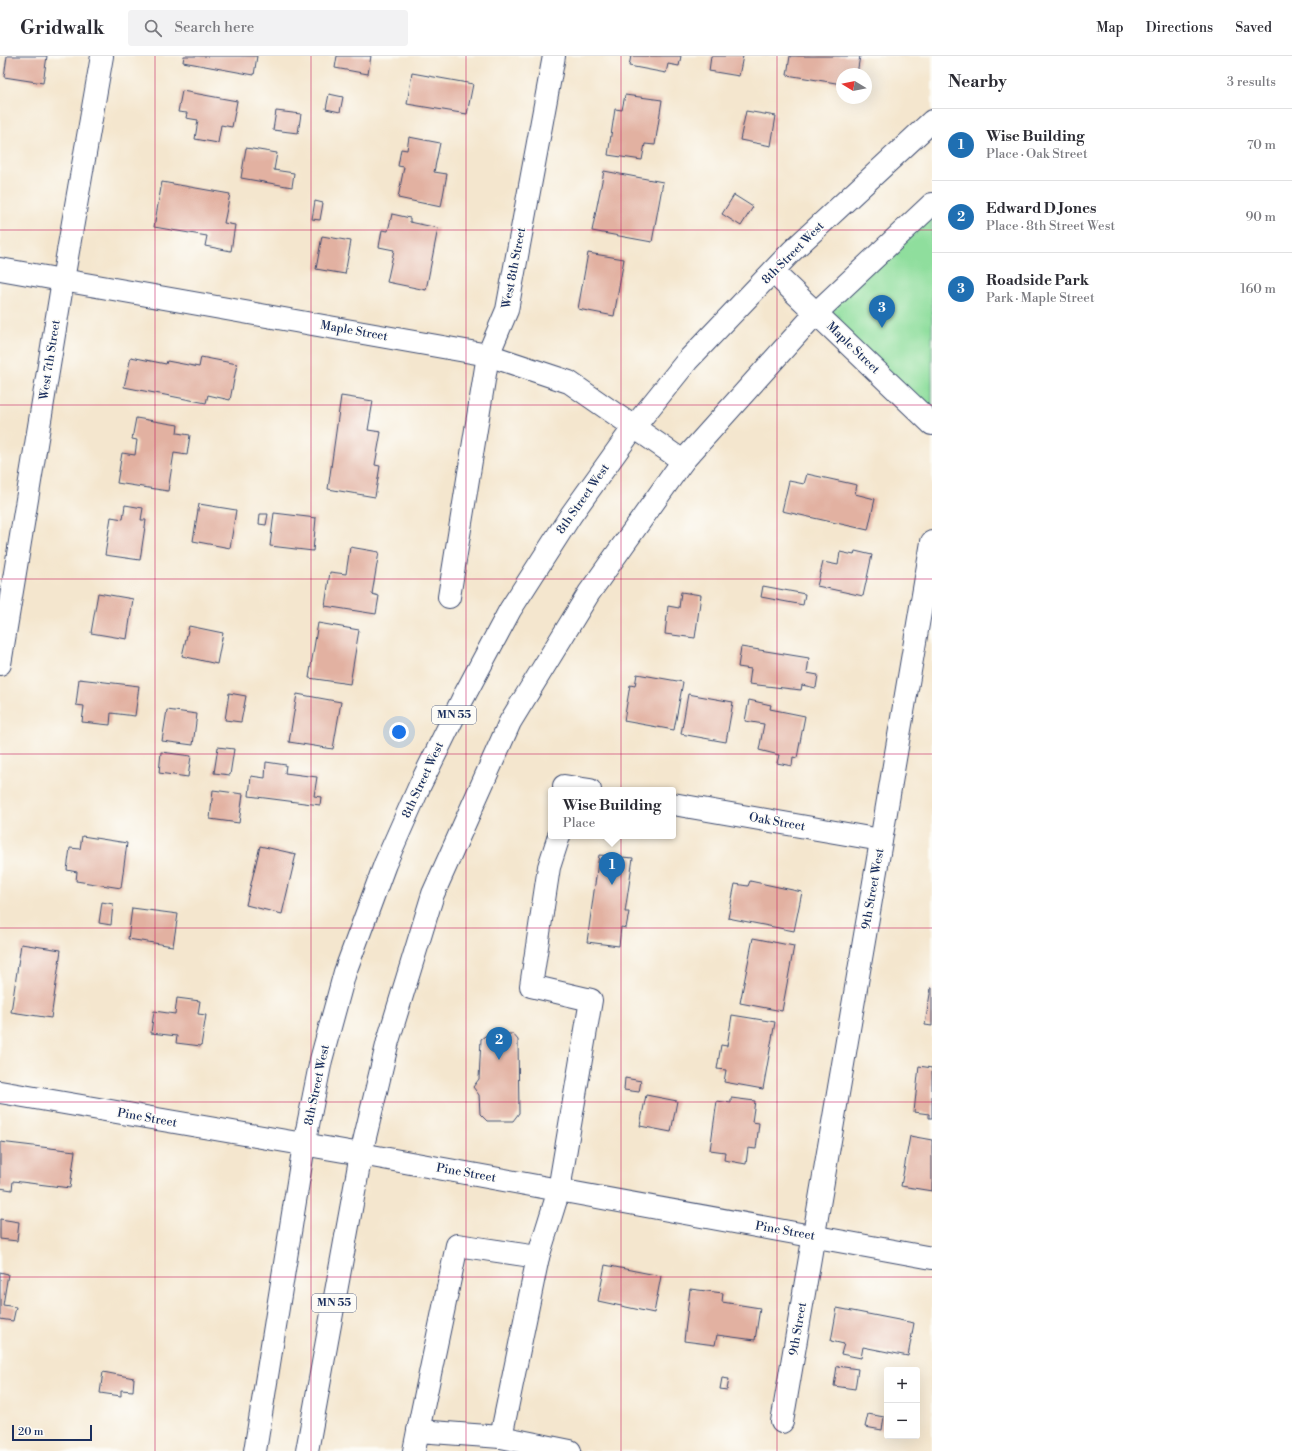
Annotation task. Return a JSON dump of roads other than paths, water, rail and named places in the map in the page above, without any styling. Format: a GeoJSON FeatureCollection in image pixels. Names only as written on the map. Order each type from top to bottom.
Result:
{"type":"FeatureCollection","features":[{"type":"Feature","properties":{"kind":"main road","name":"West 7th Street"},"geometry":{"type":"LineString","coordinates":[[0,664],[63,280],[102,56]]}},
{"type":"Feature","properties":{"kind":"main road","name":"West 8th Street"},"geometry":{"type":"LineString","coordinates":[[449,597],[488,355],[507,310],[554,56]]}},
{"type":"Feature","properties":{"kind":"main road","name":"8th Street West"},"geometry":{"type":"LineString","coordinates":[[255,1451],[304,1145],[321,1060],[345,972],[385,864],[420,785],[462,700],[510,610],[571,515],[634,427],[688,361],[798,246],[932,121]]}},
{"type":"Feature","properties":{"kind":"main road","name":"MN 55"},"geometry":{"type":"LineString","coordinates":[[307,1451],[361,1154],[388,1041],[433,894],[510,722],[589,593],[683,461],[816,313],[932,204]]}},
{"type":"Feature","properties":{"kind":"main road","name":"Maple Street"},"geometry":{"type":"LineString","coordinates":[[0,269],[488,355],[569,382],[683,461]]}},
{"type":"Feature","properties":{"kind":"main road","name":"Maple Street"},"geometry":{"type":"LineString","coordinates":[[773,272],[932,424]]}},
{"type":"Feature","properties":{"kind":"main road","name":"9th Street West"},"geometry":{"type":"LineString","coordinates":[[814,1237],[932,542]]}},
{"type":"Feature","properties":{"kind":"main road","name":"Oak Street"},"geometry":{"type":"LineString","coordinates":[[676,805],[881,840]]}},
{"type":"Feature","properties":{"kind":"main road"},"geometry":{"type":"LineString","coordinates":[[501,1437],[538,1257],[559,1190],[591,1000],[531,986],[549,867],[558,839]]}},
{"type":"Feature","properties":{"kind":"main road","name":"Pine Street"},"geometry":{"type":"LineString","coordinates":[[0,1092],[361,1154],[932,1258]]}},
{"type":"Feature","properties":{"kind":"main road","name":"9th Street"},"geometry":{"type":"LineString","coordinates":[[782,1422],[814,1237]]}},
{"type":"Feature","properties":{"kind":"main road"},"geometry":{"type":"LineString","coordinates":[[538,1257],[456,1245],[416,1441],[501,1437],[570,1451]]}},
{"type":"Feature","properties":{"kind":"place","name":"Roadside Park"},"geometry":{"type":"Point","coordinates":[882,328]}},
{"type":"Feature","properties":{"kind":"place","name":"Wise Building"},"geometry":{"type":"Point","coordinates":[612,885]}},
{"type":"Feature","properties":{"kind":"place","name":"Edward D Jones"},"geometry":{"type":"Point","coordinates":[499,1060]}}]}
